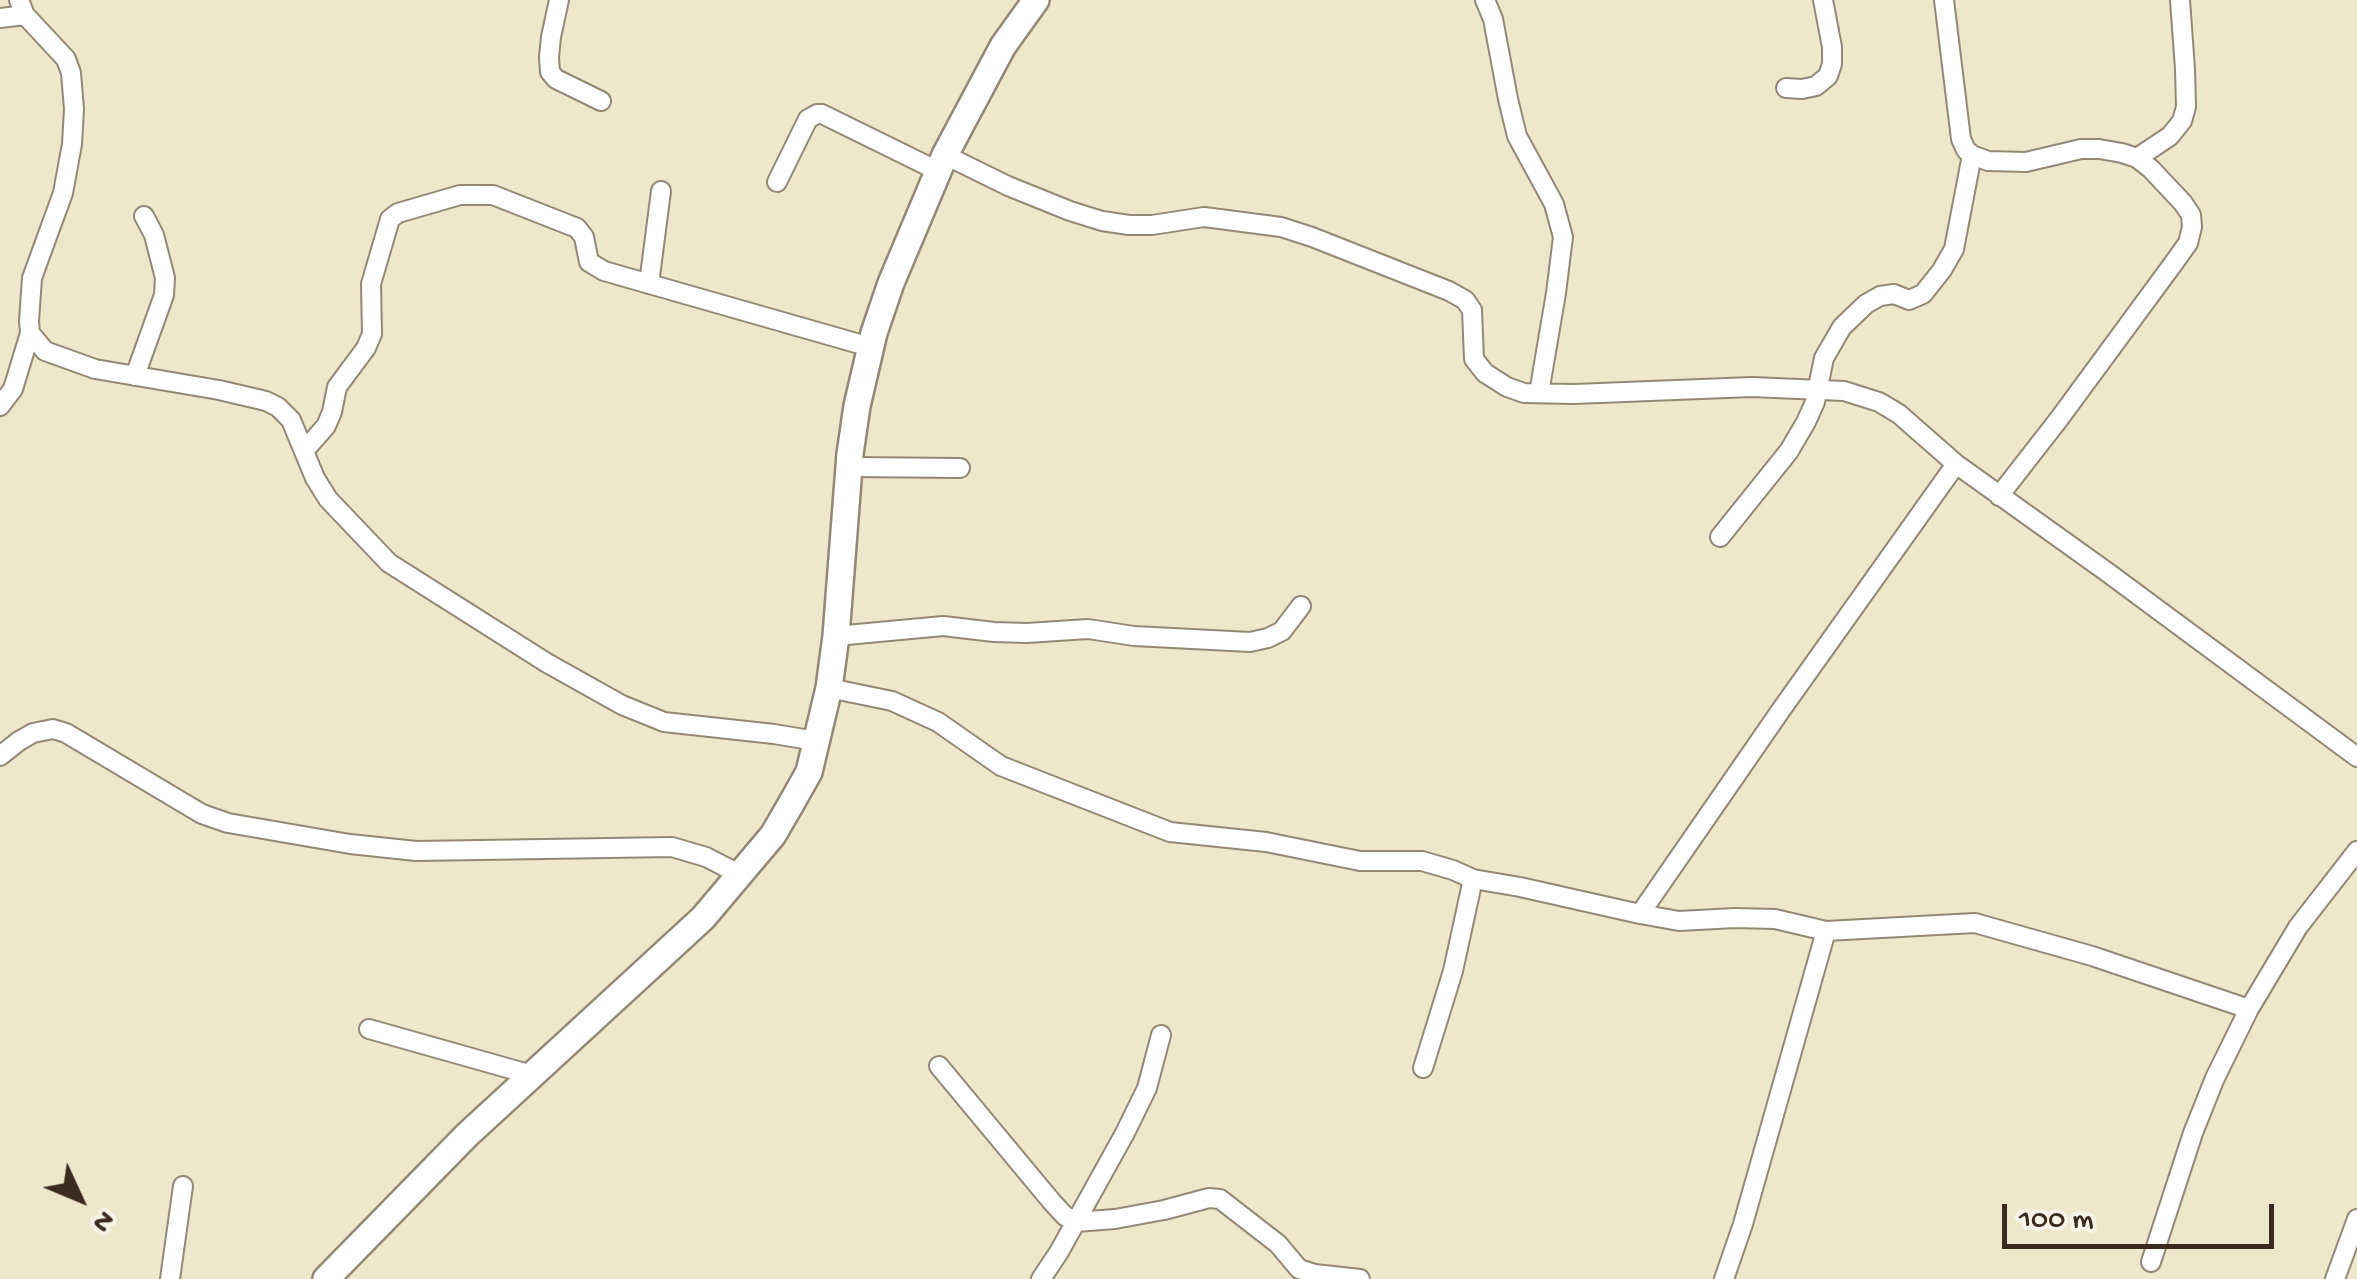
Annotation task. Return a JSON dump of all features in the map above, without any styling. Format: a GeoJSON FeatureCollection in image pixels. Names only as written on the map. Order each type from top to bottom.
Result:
{"type":"FeatureCollection","features":[{"type":"Feature","properties":{"kind":"street"},"geometry":{"type":"LineString","coordinates":[[559,0],[551,37],[550,72],[556,79],[600,101]]}},
{"type":"Feature","properties":{"kind":"street"},"geometry":{"type":"LineString","coordinates":[[326,1279],[467,1134],[702,918],[773,835],[809,772],[829,688],[856,406],[870,347],[890,283],[941,163],[1003,46],[1036,0]]}},
{"type":"Feature","properties":{"kind":"street"},"geometry":{"type":"LineString","coordinates":[[1484,0],[1493,19],[1517,136],[1554,204],[1563,236],[1539,394]]}},
{"type":"Feature","properties":{"kind":"street"},"geometry":{"type":"LineString","coordinates":[[1786,88],[1816,86],[1828,76],[1832,48],[1823,0]]}},
{"type":"Feature","properties":{"kind":"street"},"geometry":{"type":"LineString","coordinates":[[1944,0],[1961,139],[1972,156],[1988,161],[2026,162],[2100,149],[2137,158],[2152,169],[2191,215],[2188,242],[1999,496]]}},
{"type":"Feature","properties":{"kind":"street"},"geometry":{"type":"LineString","coordinates":[[2137,158],[2170,136],[2182,121],[2186,107],[2180,0]]}},
{"type":"Feature","properties":{"kind":"street"},"geometry":{"type":"LineString","coordinates":[[0,18],[22,8],[66,59],[74,109],[63,193],[32,278],[30,333],[13,390],[0,406]]}},
{"type":"Feature","properties":{"kind":"street"},"geometry":{"type":"LineString","coordinates":[[777,182],[808,119],[822,114],[941,163],[1102,221],[1152,225],[1204,217],[1281,227],[1390,267],[1464,300],[1474,318],[1474,359],[1484,373],[1524,393],[1752,387],[1844,391],[1879,402],[1999,496],[2357,757]]}},
{"type":"Feature","properties":{"kind":"street"},"geometry":{"type":"LineString","coordinates":[[1720,537],[1789,450],[1810,412],[1824,358],[1842,327],[1880,296],[1894,294],[1909,300],[1924,294],[1942,270],[1954,249],[1972,156]]}},
{"type":"Feature","properties":{"kind":"street"},"geometry":{"type":"LineString","coordinates":[[649,284],[661,191]]}},
{"type":"Feature","properties":{"kind":"street"},"geometry":{"type":"LineString","coordinates":[[304,450],[326,426],[338,387],[372,334],[371,284],[390,219],[398,213],[460,196],[493,195],[577,228],[584,236],[586,256],[594,266],[870,347]]}},
{"type":"Feature","properties":{"kind":"street"},"geometry":{"type":"LineString","coordinates":[[135,376],[164,295],[165,278],[154,235],[144,216]]}},
{"type":"Feature","properties":{"kind":"street"},"geometry":{"type":"LineString","coordinates":[[30,333],[45,351],[95,370],[220,390],[278,407],[291,420],[314,478],[328,500],[388,563],[622,705],[664,722],[816,741]]}},
{"type":"Feature","properties":{"kind":"street"},"geometry":{"type":"LineString","coordinates":[[1640,914],[1956,464]]}},
{"type":"Feature","properties":{"kind":"street"},"geometry":{"type":"LineString","coordinates":[[849,467],[960,468]]}},
{"type":"Feature","properties":{"kind":"street"},"geometry":{"type":"LineString","coordinates":[[836,636],[943,626],[1010,633],[1088,629],[1134,636],[1250,642],[1282,631],[1300,606]]}},
{"type":"Feature","properties":{"kind":"street"},"geometry":{"type":"LineString","coordinates":[[829,688],[892,701],[938,722],[1001,766],[1156,829],[1266,842],[1360,861],[1422,861],[1473,878],[1680,921],[1775,919],[1826,931],[1975,924],[2092,956],[2249,1009]]}},
{"type":"Feature","properties":{"kind":"street"},"geometry":{"type":"LineString","coordinates":[[0,755],[33,732],[54,729],[66,732],[202,814],[228,824],[416,851],[672,847],[706,857],[741,875]]}},
{"type":"Feature","properties":{"kind":"street"},"geometry":{"type":"LineString","coordinates":[[2151,1262],[2193,1133],[2249,1009],[2298,927],[2357,851]]}},
{"type":"Feature","properties":{"kind":"street"},"geometry":{"type":"LineString","coordinates":[[1423,1068],[1453,971],[1473,878]]}},
{"type":"Feature","properties":{"kind":"street"},"geometry":{"type":"LineString","coordinates":[[1724,1279],[1826,931]]}},
{"type":"Feature","properties":{"kind":"street"},"geometry":{"type":"LineString","coordinates":[[369,1029],[532,1075]]}},
{"type":"Feature","properties":{"kind":"street"},"geometry":{"type":"LineString","coordinates":[[1040,1279],[1126,1133],[1146,1088],[1160,1035]]}},
{"type":"Feature","properties":{"kind":"street"},"geometry":{"type":"LineString","coordinates":[[939,1066],[1052,1202],[1076,1222],[1114,1220],[1210,1198],[1220,1200],[1278,1244],[1300,1269],[1360,1279]]}},
{"type":"Feature","properties":{"kind":"street"},"geometry":{"type":"LineString","coordinates":[[170,1279],[182,1186]]}},
{"type":"Feature","properties":{"kind":"street"},"geometry":{"type":"LineString","coordinates":[[2334,1279],[2357,1219]]}}]}
